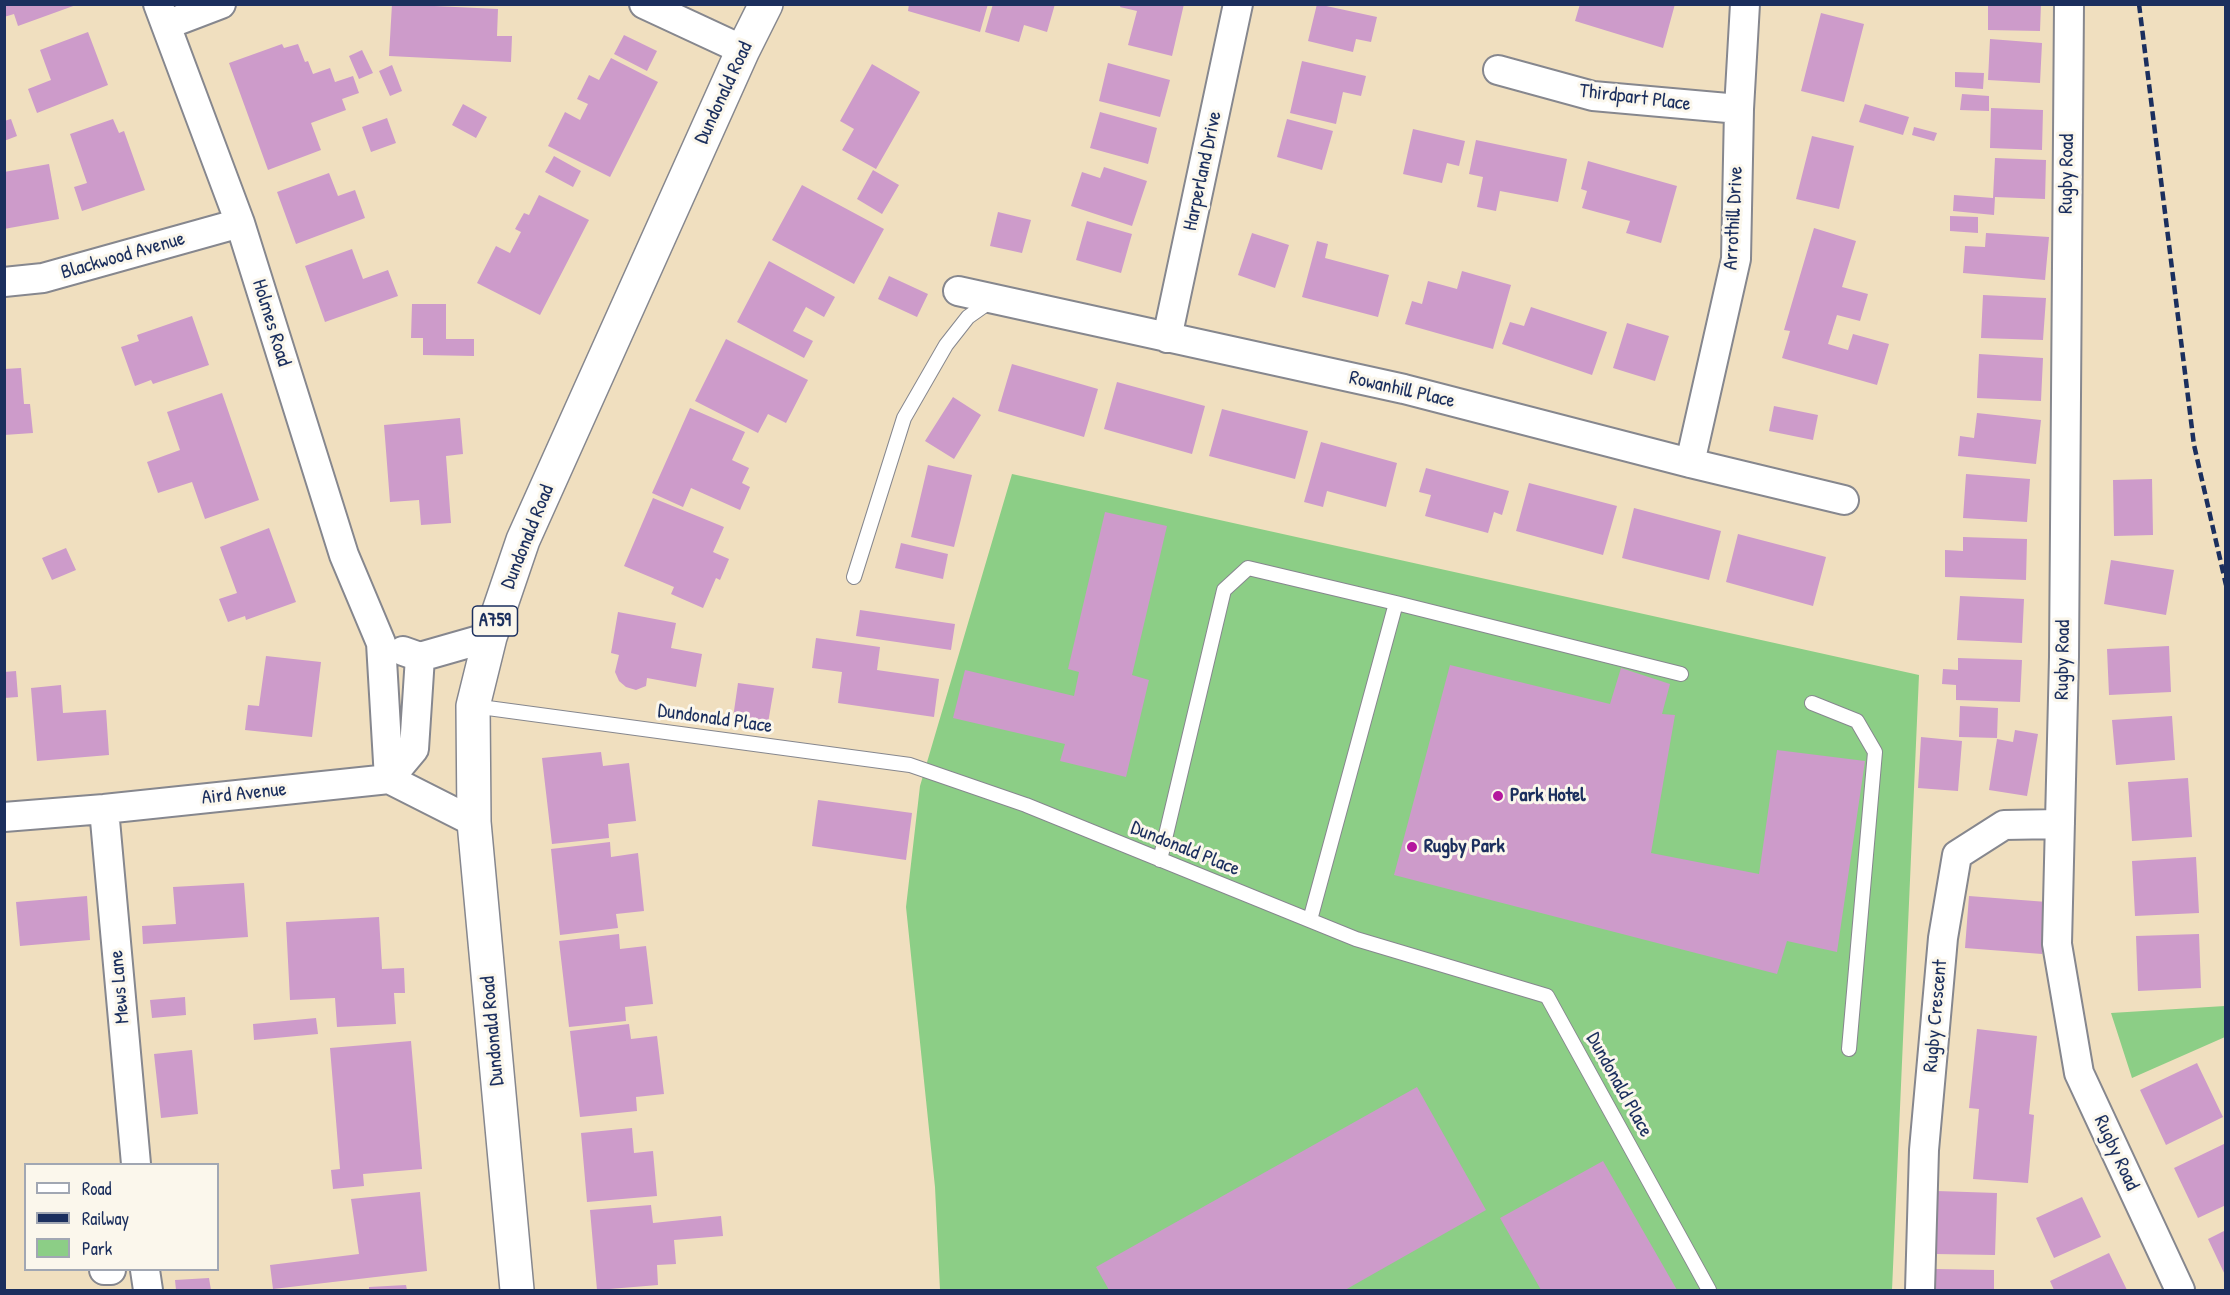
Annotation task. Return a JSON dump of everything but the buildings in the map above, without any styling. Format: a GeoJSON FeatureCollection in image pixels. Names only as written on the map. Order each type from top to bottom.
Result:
{"type":"FeatureCollection","features":[{"type":"Feature","properties":{"kind":"main road","name":"Dundonald Road"},"geometry":{"type":"LineString","coordinates":[[517,1290],[474,822],[473,706],[490,637],[523,540],[743,50],[766,4]]}},
{"type":"Feature","properties":{"kind":"street"},"geometry":{"type":"LineString","coordinates":[[162,15],[221,4]]}},
{"type":"Feature","properties":{"kind":"street"},"geometry":{"type":"LineString","coordinates":[[644,4],[743,50]]}},
{"type":"Feature","properties":{"kind":"street","name":"Harperland Drive"},"geometry":{"type":"LineString","coordinates":[[1167,338],[1238,4]]}},
{"type":"Feature","properties":{"kind":"street","name":"Arrothill Drive"},"geometry":{"type":"LineString","coordinates":[[1690,463],[1736,259],[1739,109],[1745,4]]}},
{"type":"Feature","properties":{"kind":"street","name":"Rugby Road"},"geometry":{"type":"LineString","coordinates":[[2068,4],[2064,657],[2057,944],[2079,1073],[2180,1290]]}},
{"type":"Feature","properties":{"kind":"street","name":"Holmes Road"},"geometry":{"type":"LineString","coordinates":[[162,15],[240,223],[344,555],[381,643],[389,779]]}},
{"type":"Feature","properties":{"kind":"street","name":"Thirdpart Place"},"geometry":{"type":"LineString","coordinates":[[1498,69],[1593,96],[1739,109]]}},
{"type":"Feature","properties":{"kind":"street","name":"Blackwood Avenue"},"geometry":{"type":"LineString","coordinates":[[4,282],[44,278],[240,223]]}},
{"type":"Feature","properties":{"kind":"street","name":"Rowanhill Place"},"geometry":{"type":"LineString","coordinates":[[958,291],[1404,389],[1844,500]]}},
{"type":"Feature","properties":{"kind":"street"},"geometry":{"type":"LineString","coordinates":[[381,643],[420,657],[490,637]]}},
{"type":"Feature","properties":{"kind":"street"},"geometry":{"type":"LineString","coordinates":[[420,657],[414,749],[389,779],[474,822]]}},
{"type":"Feature","properties":{"kind":"street","name":"Aird Avenue"},"geometry":{"type":"LineString","coordinates":[[4,817],[104,809],[389,779]]}},
{"type":"Feature","properties":{"kind":"street","name":"Mews Lane"},"geometry":{"type":"LineString","coordinates":[[104,809],[136,1163]]}},
{"type":"Feature","properties":{"kind":"street","name":"Rugby Crescent"},"geometry":{"type":"LineString","coordinates":[[1920,1290],[1925,1139],[1942,938],[1957,855],[2004,825],[2060,824]]}},
{"type":"Feature","properties":{"kind":"street"},"geometry":{"type":"LineString","coordinates":[[145,1271],[148,1290]]}},
{"type":"Feature","properties":{"kind":"lane"},"geometry":{"type":"LineString","coordinates":[[854,577],[904,418],[946,345],[968,317],[994,299]]}},
{"type":"Feature","properties":{"kind":"lane"},"geometry":{"type":"LineString","coordinates":[[1160,860],[1224,590],[1248,568],[1681,674]]}},
{"type":"Feature","properties":{"kind":"lane"},"geometry":{"type":"LineString","coordinates":[[1310,920],[1396,603]]}},
{"type":"Feature","properties":{"kind":"lane"},"geometry":{"type":"LineString","coordinates":[[1812,703],[1857,721],[1875,752],[1849,1049]]}},
{"type":"Feature","properties":{"kind":"lane","name":"Dundonald Place"},"geometry":{"type":"LineString","coordinates":[[473,706],[910,765],[1026,805],[1356,939],[1547,996],[1709,1290]]}},
{"type":"Feature","properties":{"kind":"green space","name":"Rugby Park"},"geometry":{"type":"Polygon","coordinates":[[[1012,474],[1919,675],[1892,1290],[940,1290],[935,1187],[906,907],[920,786],[1012,474]]]}},
{"type":"Feature","properties":{"kind":"green space"},"geometry":{"type":"Polygon","coordinates":[[[2225,1006],[2225,1037],[2132,1078],[2111,1013],[2225,1006]]]}},
{"type":"Feature","properties":{"kind":"railway"},"geometry":{"type":"LineString","coordinates":[[2139,4],[2194,445],[2226,585]]}},
{"type":"Feature","properties":{"kind":"place","name":"Park Hotel"},"geometry":{"type":"Point","coordinates":[1498,796]}},
{"type":"Feature","properties":{"kind":"place","name":"Rugby Park"},"geometry":{"type":"Point","coordinates":[1412,847]}}]}
